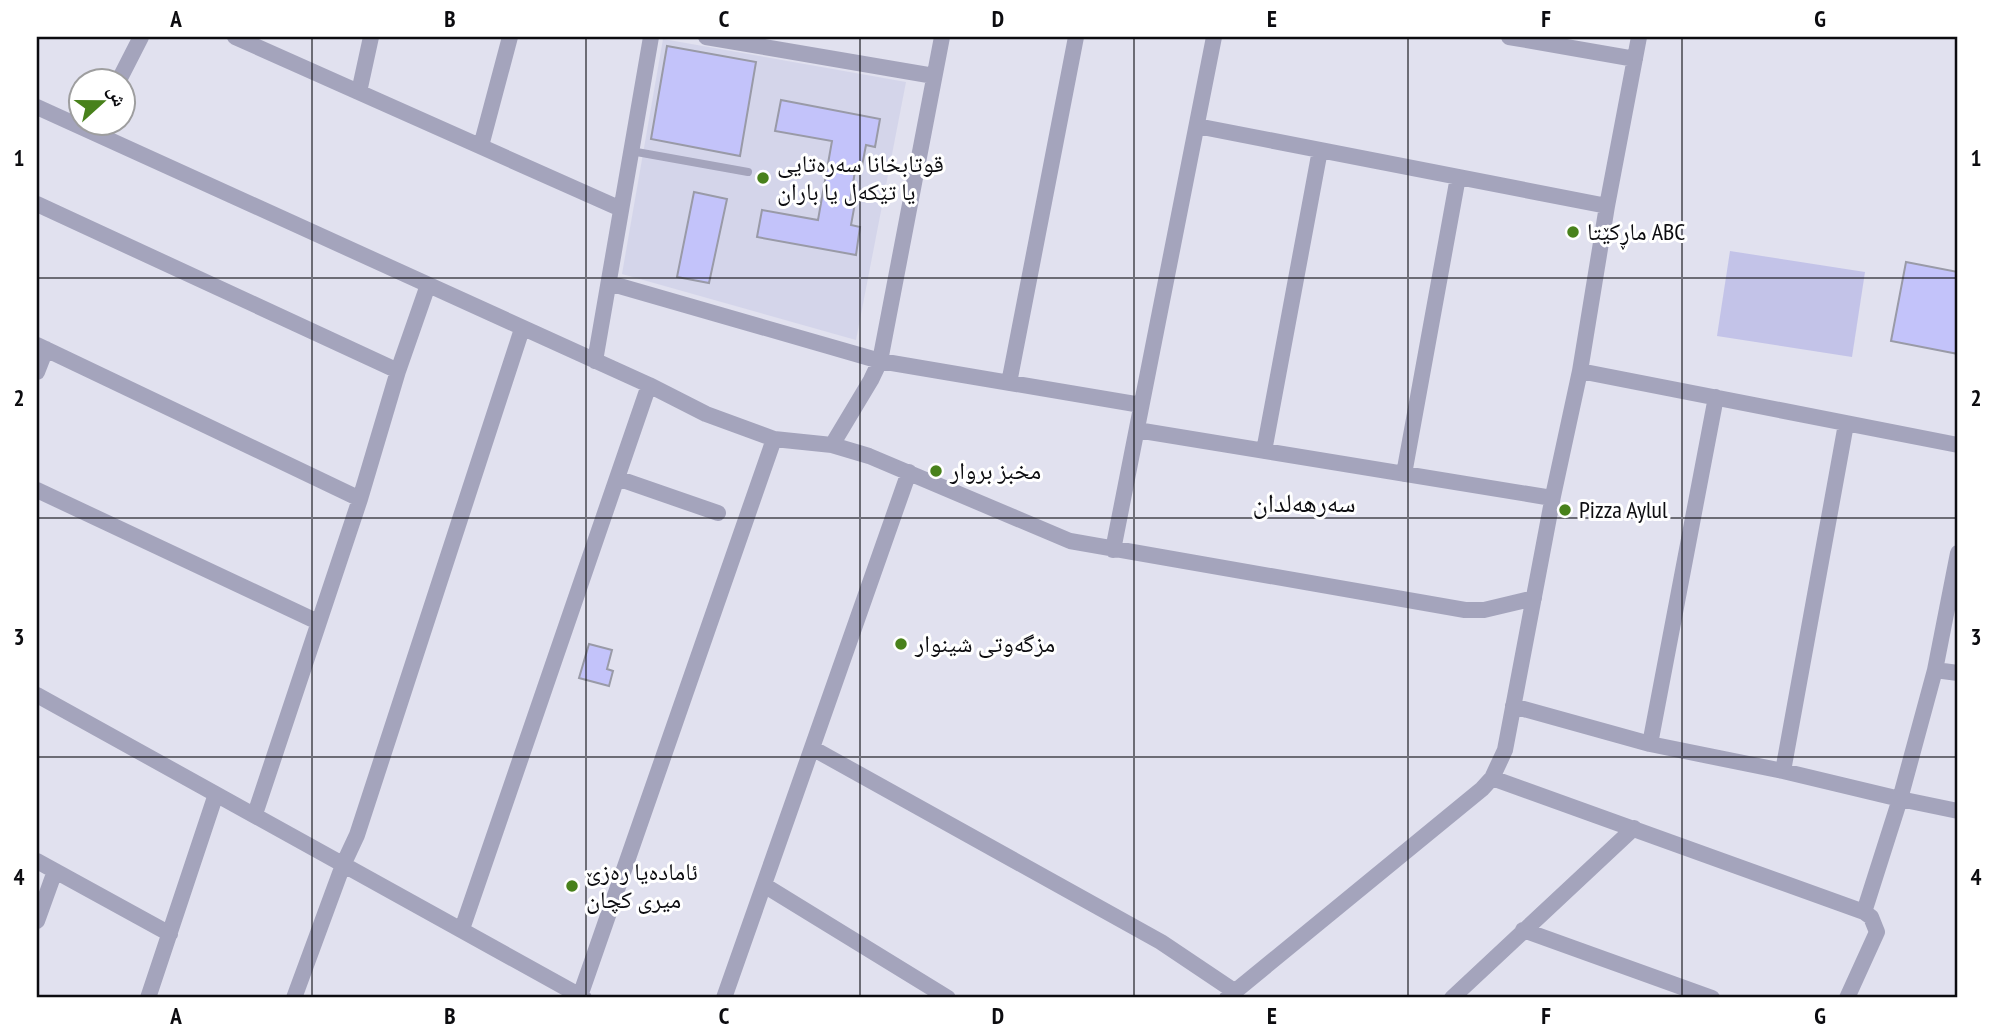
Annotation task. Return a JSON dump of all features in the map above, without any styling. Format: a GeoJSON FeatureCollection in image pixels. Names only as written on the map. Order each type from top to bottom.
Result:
{"type":"FeatureCollection","features":[{"type":"Feature","properties":{"kind":"street"},"geometry":{"type":"LineString","coordinates":[[126,66],[141,37]]}},
{"type":"Feature","properties":{"kind":"street"},"geometry":{"type":"LineString","coordinates":[[235,37],[621,209]]}},
{"type":"Feature","properties":{"kind":"street"},"geometry":{"type":"LineString","coordinates":[[359,92],[371,37]]}},
{"type":"Feature","properties":{"kind":"street"},"geometry":{"type":"LineString","coordinates":[[481,146],[510,37]]}},
{"type":"Feature","properties":{"kind":"street"},"geometry":{"type":"LineString","coordinates":[[595,361],[651,37]]}},
{"type":"Feature","properties":{"kind":"street"},"geometry":{"type":"LineString","coordinates":[[706,37],[934,76]]}},
{"type":"Feature","properties":{"kind":"street"},"geometry":{"type":"LineString","coordinates":[[832,445],[880,361],[942,37]]}},
{"type":"Feature","properties":{"kind":"street"},"geometry":{"type":"LineString","coordinates":[[1009,383],[1076,37]]}},
{"type":"Feature","properties":{"kind":"street"},"geometry":{"type":"LineString","coordinates":[[1113,550],[1214,37]]}},
{"type":"Feature","properties":{"kind":"street"},"geometry":{"type":"LineString","coordinates":[[1509,37],[1635,59]]}},
{"type":"Feature","properties":{"kind":"street"},"geometry":{"type":"LineString","coordinates":[[812,748],[1161,942],[1230,995],[1482,789],[1492,778],[1505,750],[1552,498],[1580,371],[1607,206],[1639,37]]}},
{"type":"Feature","properties":{"kind":"street"},"geometry":{"type":"LineString","coordinates":[[37,107],[66,117]]}},
{"type":"Feature","properties":{"kind":"street"},"geometry":{"type":"LineString","coordinates":[[1196,126],[1607,206]]}},
{"type":"Feature","properties":{"kind":"street"},"geometry":{"type":"LineString","coordinates":[[114,136],[706,414],[774,439],[832,445],[909,472],[1070,541],[1465,610],[1484,610],[1534,598]]}},
{"type":"Feature","properties":{"kind":"street"},"geometry":{"type":"LineString","coordinates":[[1264,451],[1320,150]]}},
{"type":"Feature","properties":{"kind":"street"},"geometry":{"type":"LineString","coordinates":[[1404,474],[1458,177]]}},
{"type":"Feature","properties":{"kind":"street"},"geometry":{"type":"LineString","coordinates":[[37,204],[398,371]]}},
{"type":"Feature","properties":{"kind":"street"},"geometry":{"type":"LineString","coordinates":[[609,282],[880,361],[1141,405]]}},
{"type":"Feature","properties":{"kind":"street"},"geometry":{"type":"LineString","coordinates":[[255,814],[428,285]]}},
{"type":"Feature","properties":{"kind":"street"},"geometry":{"type":"LineString","coordinates":[[295,998],[343,865],[357,835],[522,329]]}},
{"type":"Feature","properties":{"kind":"street"},"geometry":{"type":"LineString","coordinates":[[37,372],[41,347],[360,499]]}},
{"type":"Feature","properties":{"kind":"street"},"geometry":{"type":"LineString","coordinates":[[1580,371],[1958,445]]}},
{"type":"Feature","properties":{"kind":"street"},"geometry":{"type":"LineString","coordinates":[[462,929],[649,385]]}},
{"type":"Feature","properties":{"kind":"street"},"geometry":{"type":"LineString","coordinates":[[1650,744],[1716,397]]}},
{"type":"Feature","properties":{"kind":"street"},"geometry":{"type":"LineString","coordinates":[[1783,771],[1846,424]]}},
{"type":"Feature","properties":{"kind":"street"},"geometry":{"type":"LineString","coordinates":[[1137,430],[1552,498]]}},
{"type":"Feature","properties":{"kind":"street"},"geometry":{"type":"LineString","coordinates":[[37,695],[582,997],[774,439]]}},
{"type":"Feature","properties":{"kind":"street"},"geometry":{"type":"LineString","coordinates":[[724,998],[909,472]]}},
{"type":"Feature","properties":{"kind":"street"},"geometry":{"type":"LineString","coordinates":[[617,478],[718,513]]}},
{"type":"Feature","properties":{"kind":"street"},"geometry":{"type":"LineString","coordinates":[[37,490],[318,622]]}},
{"type":"Feature","properties":{"kind":"street"},"geometry":{"type":"LineString","coordinates":[[1864,912],[1900,800],[1935,670],[1954,592],[1958,553]]}},
{"type":"Feature","properties":{"kind":"street"},"geometry":{"type":"LineString","coordinates":[[1935,670],[1958,673]]}},
{"type":"Feature","properties":{"kind":"street"},"geometry":{"type":"LineString","coordinates":[[1513,706],[1650,744],[1958,811]]}},
{"type":"Feature","properties":{"kind":"street"},"geometry":{"type":"LineString","coordinates":[[1492,778],[1864,912],[1871,917],[1877,932],[1847,998]]}},
{"type":"Feature","properties":{"kind":"street"},"geometry":{"type":"LineString","coordinates":[[148,998],[216,794]]}},
{"type":"Feature","properties":{"kind":"street"},"geometry":{"type":"LineString","coordinates":[[1452,998],[1634,828]]}},
{"type":"Feature","properties":{"kind":"street"},"geometry":{"type":"LineString","coordinates":[[37,861],[170,934]]}},
{"type":"Feature","properties":{"kind":"street"},"geometry":{"type":"LineString","coordinates":[[37,920],[55,871]]}},
{"type":"Feature","properties":{"kind":"street"},"geometry":{"type":"LineString","coordinates":[[764,885],[948,998]]}},
{"type":"Feature","properties":{"kind":"street"},"geometry":{"type":"LineString","coordinates":[[1523,930],[1687,994],[1712,998]]}},
{"type":"Feature","properties":{"kind":"lane"},"geometry":{"type":"LineString","coordinates":[[631,151],[748,172]]}},
{"type":"Feature","properties":{"kind":"shaded area","name":"قوتابخانا سەرەتایی یا تێکەل یا باران"},"geometry":{"type":"Polygon","coordinates":[[[663,39],[906,82],[856,340],[622,274],[663,39]]]}},
{"type":"Feature","properties":{"kind":"shaded area"},"geometry":{"type":"Polygon","coordinates":[[[1730,251],[1865,272],[1852,357],[1717,336],[1730,251]]]}},
{"type":"Feature","properties":{"kind":"building"},"geometry":{"type":"Polygon","coordinates":[[[667,46],[756,62],[740,156],[651,139],[667,46]]]}},
{"type":"Feature","properties":{"kind":"building"},"geometry":{"type":"Polygon","coordinates":[[[781,100],[880,119],[875,147],[866,145],[862,166],[856,165],[850,202],[855,203],[851,225],[860,227],[856,255],[757,237],[762,210],[818,220],[832,141],[775,131],[781,100]]]}},
{"type":"Feature","properties":{"kind":"building"},"geometry":{"type":"Polygon","coordinates":[[[694,192],[727,199],[709,283],[677,277],[694,192]]]}},
{"type":"Feature","properties":{"kind":"building"},"geometry":{"type":"Polygon","coordinates":[[[1906,262],[1958,272],[1958,354],[1891,341],[1906,262]]]}},
{"type":"Feature","properties":{"kind":"building"},"geometry":{"type":"Polygon","coordinates":[[[589,644],[612,650],[607,669],[613,671],[609,686],[579,678],[589,644]]]}},
{"type":"Feature","properties":{"kind":"place","name":"قوتابخانا سەرەتایی یا تێکەل یا باران"},"geometry":{"type":"Point","coordinates":[763,178]}},
{"type":"Feature","properties":{"kind":"place","name":"ماڕکێتا ABC"},"geometry":{"type":"Point","coordinates":[1573,232]}},
{"type":"Feature","properties":{"kind":"place","name":"مخبز بروار"},"geometry":{"type":"Point","coordinates":[936,471]}},
{"type":"Feature","properties":{"kind":"place","name":"Pizza Aylul"},"geometry":{"type":"Point","coordinates":[1565,510]}},
{"type":"Feature","properties":{"kind":"place","name":"مزگەوتی شينوار"},"geometry":{"type":"Point","coordinates":[901,644]}},
{"type":"Feature","properties":{"kind":"place","name":"ئامادەيا رەزێ ميرى كچان"},"geometry":{"type":"Point","coordinates":[572,886]}},
{"type":"Feature","properties":{"kind":"district","name":"سەرهەلدان"},"geometry":{"type":"Point","coordinates":[1304,503]}}]}
